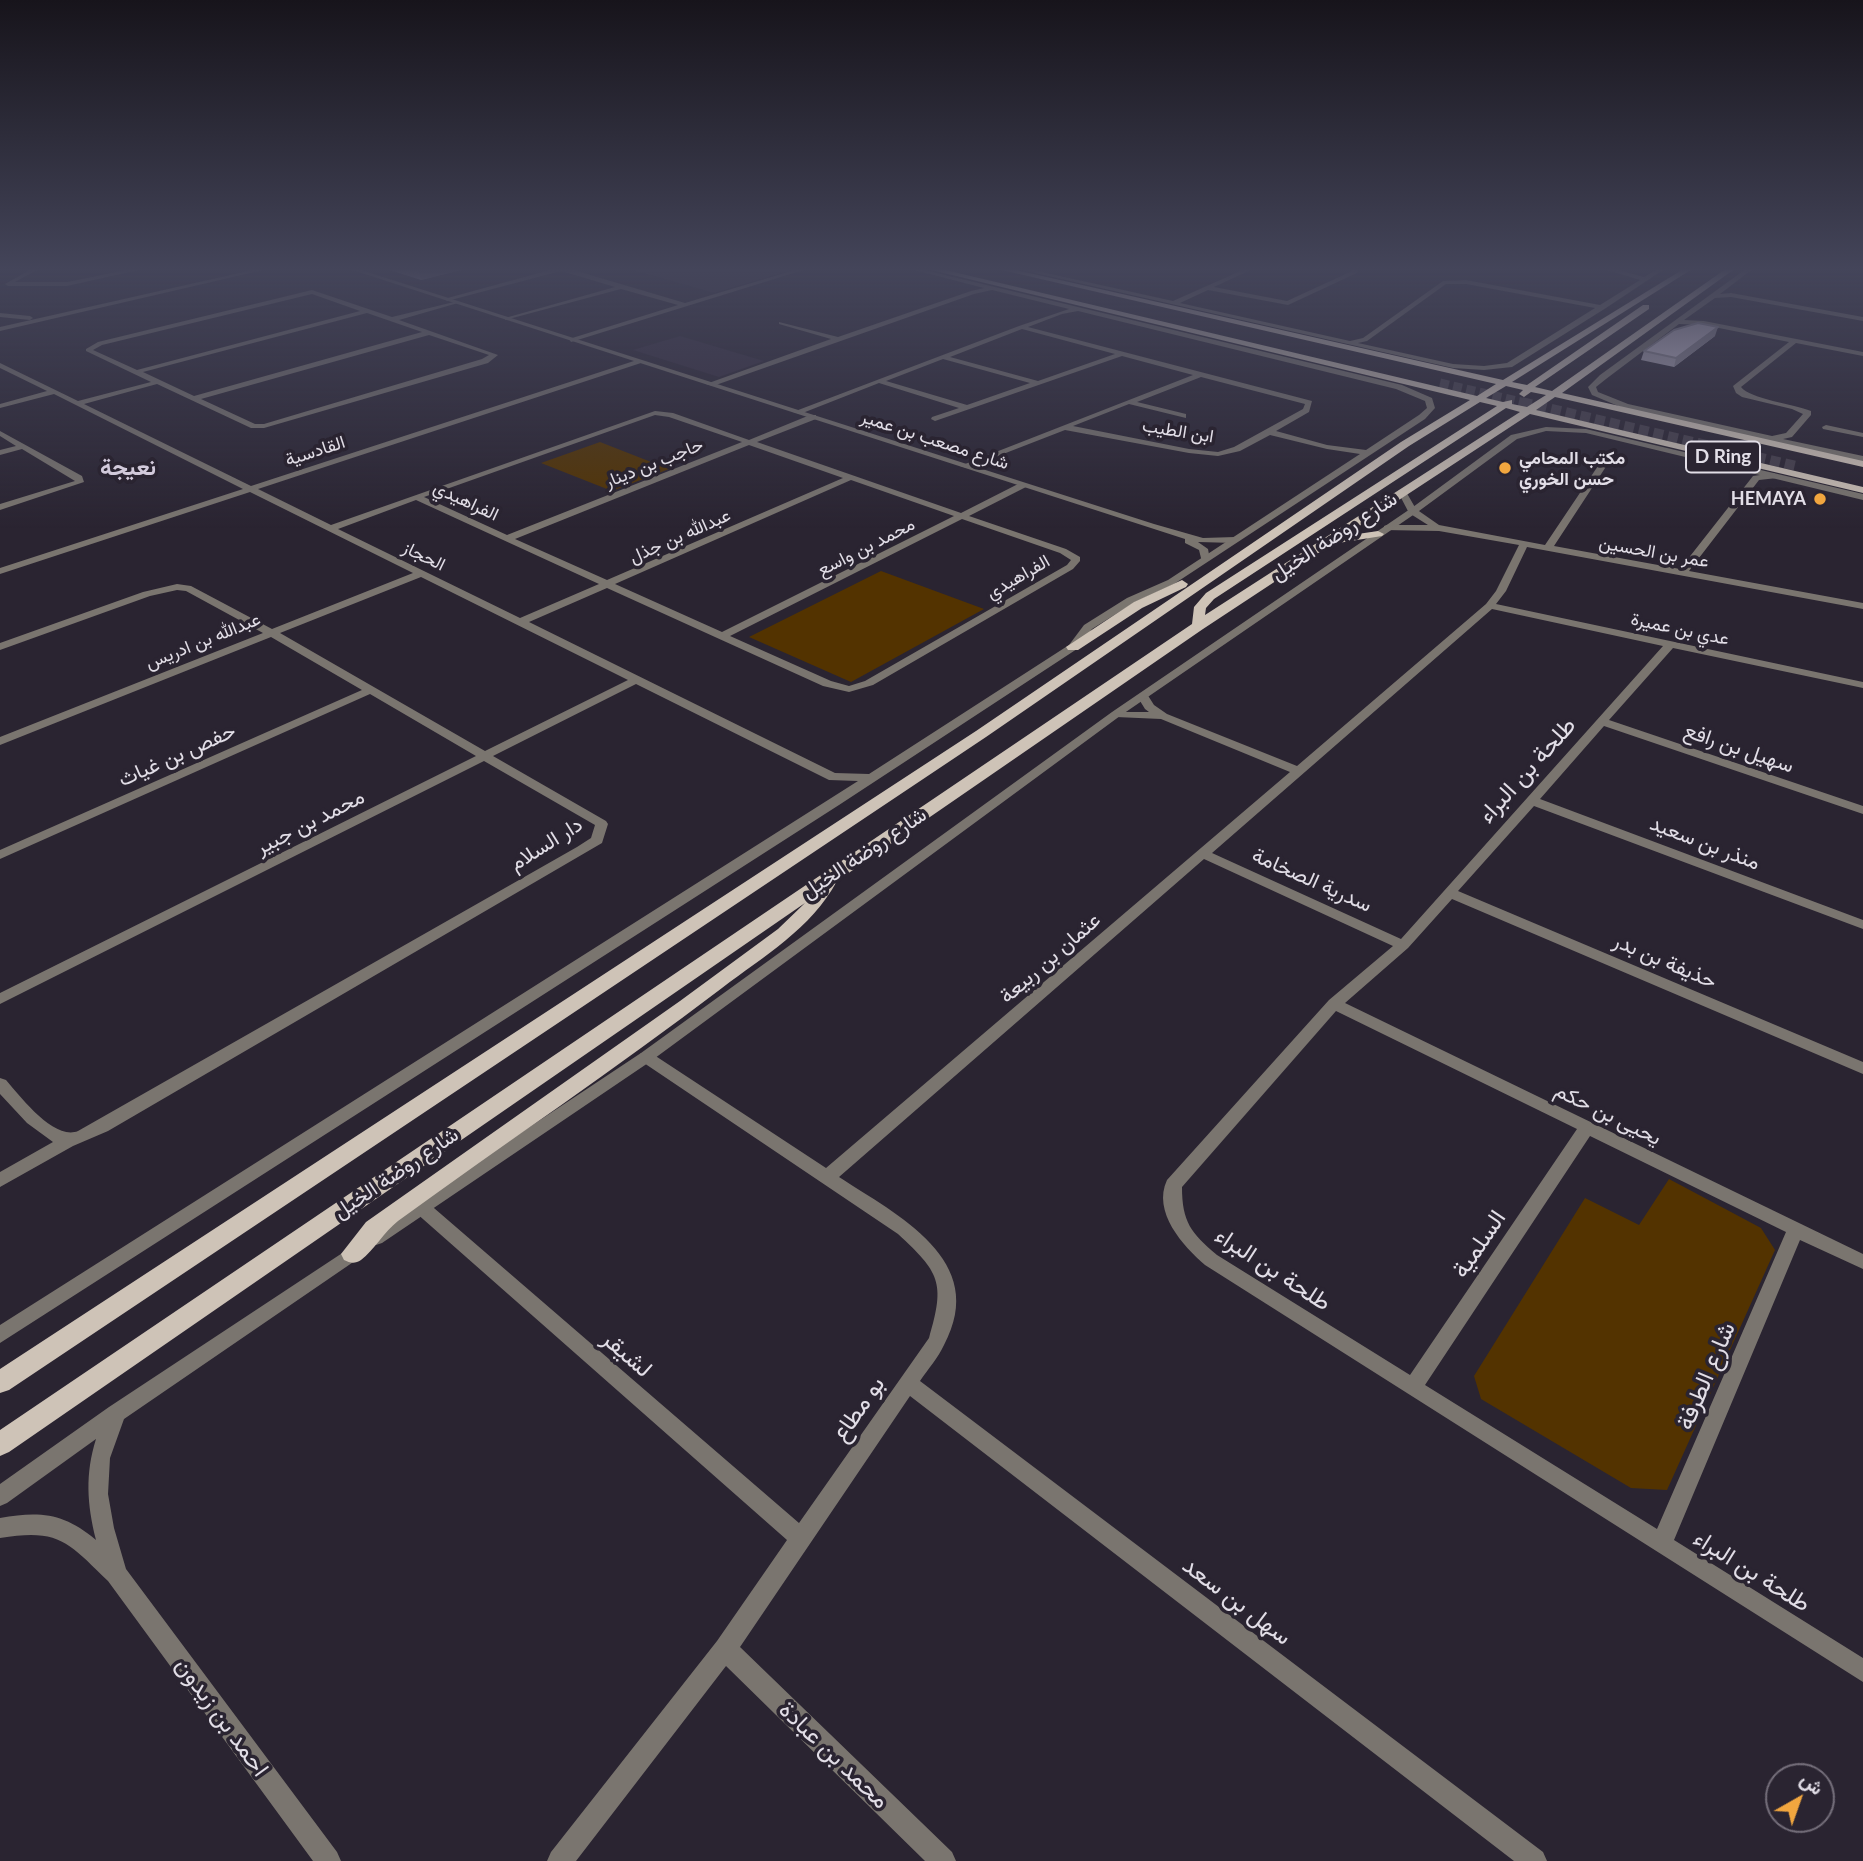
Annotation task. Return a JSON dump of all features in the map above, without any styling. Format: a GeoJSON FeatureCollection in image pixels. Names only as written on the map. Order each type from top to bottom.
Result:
{"type":"FeatureCollection","features":[{"type":"Feature","properties":{"kind":"main road","name":"D Ring"},"geometry":{"type":"LineString","coordinates":[[1292,355],[1482,397],[1518,397]]}},
{"type":"Feature","properties":{"kind":"main road"},"geometry":{"type":"LineString","coordinates":[[1309,355],[1442,385],[1469,383],[1471,380],[1465,373]]}},
{"type":"Feature","properties":{"kind":"main road"},"geometry":{"type":"LineString","coordinates":[[1314,355],[1482,397]]}},
{"type":"Feature","properties":{"kind":"main road","name":"D Ring"},"geometry":{"type":"LineString","coordinates":[[1353,355],[1451,378]]}},
{"type":"Feature","properties":{"kind":"main road","name":"D Ring"},"geometry":{"type":"LineString","coordinates":[[1383,355],[1507,383],[1527,411],[1567,425],[1584,424],[1863,490]]}},
{"type":"Feature","properties":{"kind":"main road","name":"شارع روضة الخيل"},"geometry":{"type":"LineString","coordinates":[[0,1382],[981,734],[1259,544],[1356,469],[1405,444],[1550,355]]}},
{"type":"Feature","properties":{"kind":"main road"},"geometry":{"type":"LineString","coordinates":[[1198,626],[1200,607],[1210,596],[1579,355]]}},
{"type":"Feature","properties":{"kind":"main road","name":"شارع روضة الخيل"},"geometry":{"type":"LineString","coordinates":[[0,1444],[1198,626],[1610,355]]}},
{"type":"Feature","properties":{"kind":"main road"},"geometry":{"type":"LineString","coordinates":[[1433,366],[1493,371],[1539,362]]}},
{"type":"Feature","properties":{"kind":"main road"},"geometry":{"type":"LineString","coordinates":[[1572,382],[1587,395],[1617,407]]}},
{"type":"Feature","properties":{"kind":"main road"},"geometry":{"type":"LineString","coordinates":[[1507,383],[1527,411]]}},
{"type":"Feature","properties":{"kind":"main road"},"geometry":{"type":"LineString","coordinates":[[1421,385],[1448,400],[1459,411]]}},
{"type":"Feature","properties":{"kind":"main road"},"geometry":{"type":"LineString","coordinates":[[1518,397],[1551,396],[1789,452],[1851,461]]}},
{"type":"Feature","properties":{"kind":"main road","name":"D Ring"},"geometry":{"type":"LineString","coordinates":[[1551,396],[1617,407],[1863,462]]}},
{"type":"Feature","properties":{"kind":"main road"},"geometry":{"type":"LineString","coordinates":[[1567,425],[1559,412],[1560,409],[1582,405]]}},
{"type":"Feature","properties":{"kind":"main road"},"geometry":{"type":"LineString","coordinates":[[1495,431],[1527,425],[1584,424]]}},
{"type":"Feature","properties":{"kind":"main road"},"geometry":{"type":"LineString","coordinates":[[1368,453],[1405,444]]}},
{"type":"Feature","properties":{"kind":"main road"},"geometry":{"type":"LineString","coordinates":[[1863,473],[1798,463],[1863,482]]}},
{"type":"Feature","properties":{"kind":"main road"},"geometry":{"type":"LineString","coordinates":[[1326,542],[1382,531]]}},
{"type":"Feature","properties":{"kind":"main road"},"geometry":{"type":"LineString","coordinates":[[1073,647],[1138,605],[1167,593],[1229,556],[1259,544]]}},
{"type":"Feature","properties":{"kind":"main road"},"geometry":{"type":"LineString","coordinates":[[352,1254],[374,1228],[390,1215],[630,1048],[790,928],[817,901],[831,876]]}},
{"type":"Feature","properties":{"kind":"street"},"geometry":{"type":"LineString","coordinates":[[99,355],[254,426],[264,426],[485,361],[494,355]]}},
{"type":"Feature","properties":{"kind":"street"},"geometry":{"type":"LineString","coordinates":[[136,372],[201,355]]}},
{"type":"Feature","properties":{"kind":"street"},"geometry":{"type":"LineString","coordinates":[[195,398],[349,355]]}},
{"type":"Feature","properties":{"kind":"street","name":"شارع مصعب بن عمير"},"geometry":{"type":"LineString","coordinates":[[618,355],[1151,526],[1203,541],[1235,540]]}},
{"type":"Feature","properties":{"kind":"street"},"geometry":{"type":"LineString","coordinates":[[710,384],[793,355]]}},
{"type":"Feature","properties":{"kind":"street"},"geometry":{"type":"LineString","coordinates":[[797,412],[949,355]]}},
{"type":"Feature","properties":{"kind":"street"},"geometry":{"type":"LineString","coordinates":[[935,419],[1121,355]]}},
{"type":"Feature","properties":{"kind":"street","name":"ابن الطيب"},"geometry":{"type":"LineString","coordinates":[[1065,427],[1219,454],[1237,449],[1269,432],[1306,410],[1309,403],[1126,355]]}},
{"type":"Feature","properties":{"kind":"street","name":"شارع روضة الخيل"},"geometry":{"type":"LineString","coordinates":[[0,1335],[835,803],[1073,647],[1088,627],[1130,600],[1171,582],[1235,540],[1356,469],[1368,453],[1428,413],[1431,408],[1429,400],[1399,387],[1267,355]]}},
{"type":"Feature","properties":{"kind":"street"},"geometry":{"type":"LineString","coordinates":[[1414,355],[1468,368],[1509,365],[1526,355]]}},
{"type":"Feature","properties":{"kind":"street"},"geometry":{"type":"LineString","coordinates":[[1633,355],[1592,387],[1595,393],[1626,406],[1802,445],[1863,462]]}},
{"type":"Feature","properties":{"kind":"street"},"geometry":{"type":"LineString","coordinates":[[1769,438],[1789,435],[1808,413],[1745,394],[1736,388],[1777,355]]}},
{"type":"Feature","properties":{"kind":"street"},"geometry":{"type":"LineString","coordinates":[[943,357],[1038,383]]}},
{"type":"Feature","properties":{"kind":"street","name":"القادسية"},"geometry":{"type":"LineString","coordinates":[[0,571],[640,362]]}},
{"type":"Feature","properties":{"kind":"street","name":"الحجاز"},"geometry":{"type":"LineString","coordinates":[[0,365],[833,777],[873,778]]}},
{"type":"Feature","properties":{"kind":"street"},"geometry":{"type":"LineString","coordinates":[[964,466],[1201,374]]}},
{"type":"Feature","properties":{"kind":"street"},"geometry":{"type":"LineString","coordinates":[[879,381],[967,408]]}},
{"type":"Feature","properties":{"kind":"street"},"geometry":{"type":"LineString","coordinates":[[78,403],[158,382]]}},
{"type":"Feature","properties":{"kind":"street"},"geometry":{"type":"LineString","coordinates":[[0,406],[54,391]]}},
{"type":"Feature","properties":{"kind":"street"},"geometry":{"type":"LineString","coordinates":[[1129,402],[1183,416]]}},
{"type":"Feature","properties":{"kind":"street","name":"الفراهيدي"},"geometry":{"type":"LineString","coordinates":[[328,529],[647,415],[670,415],[962,515],[1063,551],[1077,559],[1070,567],[869,683],[849,689],[827,684],[418,498]]}},
{"type":"Feature","properties":{"kind":"street","name":"حاجب بن دينار"},"geometry":{"type":"LineString","coordinates":[[506,538],[813,417]]}},
{"type":"Feature","properties":{"kind":"street","name":"شارع روضة الخيل"},"geometry":{"type":"LineString","coordinates":[[0,1496],[116,1413],[646,1058],[1116,714],[1412,511],[1514,437],[1535,430],[1567,425],[1863,496]]}},
{"type":"Feature","properties":{"kind":"street"},"geometry":{"type":"LineString","coordinates":[[1826,426],[1863,435]]}},
{"type":"Feature","properties":{"kind":"street"},"geometry":{"type":"LineString","coordinates":[[1269,432],[1327,447],[1368,453]]}},
{"type":"Feature","properties":{"kind":"street"},"geometry":{"type":"LineString","coordinates":[[0,433],[79,478],[80,482],[0,508]]}},
{"type":"Feature","properties":{"kind":"street"},"geometry":{"type":"LineString","coordinates":[[1789,435],[1790,440],[1802,445]]}},
{"type":"Feature","properties":{"kind":"street"},"geometry":{"type":"LineString","coordinates":[[0,453],[23,446]]}},
{"type":"Feature","properties":{"kind":"street"},"geometry":{"type":"LineString","coordinates":[[1327,447],[1349,456],[1356,469]]}},
{"type":"Feature","properties":{"kind":"street"},"geometry":{"type":"LineString","coordinates":[[1731,459],[1755,478]]}},
{"type":"Feature","properties":{"kind":"street"},"geometry":{"type":"LineString","coordinates":[[1547,549],[1605,462]]}},
{"type":"Feature","properties":{"kind":"street"},"geometry":{"type":"LineString","coordinates":[[1682,573],[1755,478],[1774,476]]}},
{"type":"Feature","properties":{"kind":"street","name":"عبدالله بن جذل"},"geometry":{"type":"LineString","coordinates":[[521,622],[851,477]]}},
{"type":"Feature","properties":{"kind":"street","name":"محمد بن واسع"},"geometry":{"type":"LineString","coordinates":[[722,636],[1023,485]]}},
{"type":"Feature","properties":{"kind":"street"},"geometry":{"type":"LineString","coordinates":[[1402,492],[1412,511]]}},
{"type":"Feature","properties":{"kind":"street","name":"عمر بن الحسين"},"geometry":{"type":"LineString","coordinates":[[1412,511],[1439,528]]}},
{"type":"Feature","properties":{"kind":"street","name":"شارع مصعب بن عمير"},"geometry":{"type":"LineString","coordinates":[[1151,526],[1200,546],[1205,552],[1205,560]]}},
{"type":"Feature","properties":{"kind":"street","name":"عمر بن الحسين"},"geometry":{"type":"LineString","coordinates":[[1382,531],[1439,528],[1863,607]]}},
{"type":"Feature","properties":{"kind":"street","name":"عثمان بن ربيعة"},"geometry":{"type":"LineString","coordinates":[[827,1177],[1490,606],[1501,591],[1524,544]]}},
{"type":"Feature","properties":{"kind":"street","name":"عبدالله بن ادريس"},"geometry":{"type":"LineString","coordinates":[[0,741],[419,573]]}},
{"type":"Feature","properties":{"kind":"street","name":"دار السلام"},"geometry":{"type":"LineString","coordinates":[[0,647],[148,594],[177,587],[199,592],[602,824],[597,840],[102,1126],[70,1140]]}},
{"type":"Feature","properties":{"kind":"street","name":"عدي بن عميرة"},"geometry":{"type":"LineString","coordinates":[[1490,606],[1863,685]]}},
{"type":"Feature","properties":{"kind":"street","name":"طلحة بن البراء"},"geometry":{"type":"LineString","coordinates":[[1670,645],[1404,945],[1334,1004],[1173,1185],[1175,1221],[1188,1241],[1211,1260],[1863,1671]]}},
{"type":"Feature","properties":{"kind":"street","name":"محمد بن جبير"},"geometry":{"type":"LineString","coordinates":[[0,999],[638,679]]}},
{"type":"Feature","properties":{"kind":"street","name":"حفص بن غياث"},"geometry":{"type":"LineString","coordinates":[[0,855],[371,690]]}},
{"type":"Feature","properties":{"kind":"street"},"geometry":{"type":"LineString","coordinates":[[1143,696],[1149,707],[1163,716],[1299,771]]}},
{"type":"Feature","properties":{"kind":"street"},"geometry":{"type":"LineString","coordinates":[[1116,714],[1163,716]]}},
{"type":"Feature","properties":{"kind":"street","name":"سهيل بن رافع"},"geometry":{"type":"LineString","coordinates":[[1603,722],[1863,810]]}},
{"type":"Feature","properties":{"kind":"street"},"geometry":{"type":"LineString","coordinates":[[833,777],[835,803]]}},
{"type":"Feature","properties":{"kind":"street","name":"منذر بن سعيد"},"geometry":{"type":"LineString","coordinates":[[1533,801],[1863,925]]}},
{"type":"Feature","properties":{"kind":"street","name":"سدرية الصخامة"},"geometry":{"type":"LineString","coordinates":[[1203,854],[1404,945]]}},
{"type":"Feature","properties":{"kind":"street","name":"حذيفة بن بدر"},"geometry":{"type":"LineString","coordinates":[[1450,893],[1863,1068]]}},
{"type":"Feature","properties":{"kind":"street","name":"يحيى بن حكم"},"geometry":{"type":"LineString","coordinates":[[1334,1004],[1863,1262]]}},
{"type":"Feature","properties":{"kind":"street","name":"بو مطاع"},"geometry":{"type":"LineString","coordinates":[[560,1861],[725,1648],[936,1341],[948,1307],[947,1282],[931,1253],[904,1229],[646,1058]]}},
{"type":"Feature","properties":{"kind":"street"},"geometry":{"type":"LineString","coordinates":[[0,1084],[45,1130],[70,1140]]}},
{"type":"Feature","properties":{"kind":"street","name":"السلمية"},"geometry":{"type":"LineString","coordinates":[[1412,1388],[1587,1127]]}},
{"type":"Feature","properties":{"kind":"street"},"geometry":{"type":"LineString","coordinates":[[0,1180],[70,1140]]}},
{"type":"Feature","properties":{"kind":"street","name":"لشيقر"},"geometry":{"type":"LineString","coordinates":[[421,1207],[800,1537]]}},
{"type":"Feature","properties":{"kind":"street","name":"شارع الطرفة"},"geometry":{"type":"LineString","coordinates":[[1662,1543],[1796,1229]]}},
{"type":"Feature","properties":{"kind":"street","name":"سهل بن سعد"},"geometry":{"type":"LineString","coordinates":[[908,1383],[1534,1861]]}},
{"type":"Feature","properties":{"kind":"street","name":"احمد بن زيدون"},"geometry":{"type":"LineString","coordinates":[[116,1413],[100,1448],[96,1478],[98,1511],[116,1573]]}},
{"type":"Feature","properties":{"kind":"street","name":"احمد بن زيدون"},"geometry":{"type":"LineString","coordinates":[[0,1528],[22,1523],[60,1526],[72,1532],[116,1573],[328,1861]]}},
{"type":"Feature","properties":{"kind":"street","name":"محمد بن عبادة"},"geometry":{"type":"LineString","coordinates":[[725,1648],[943,1861]]}},
{"type":"Feature","properties":{"kind":"shaded area"},"geometry":{"type":"Polygon","coordinates":[[[648,355],[743,355],[764,361],[719,377],[648,355]]]}},
{"type":"Feature","properties":{"kind":"shaded area"},"geometry":{"type":"Polygon","coordinates":[[[600,442],[669,469],[612,491],[541,463],[600,442]]]}},
{"type":"Feature","properties":{"kind":"shaded area"},"geometry":{"type":"Polygon","coordinates":[[[881,571],[984,609],[851,682],[749,637],[881,571]]]}},
{"type":"Feature","properties":{"kind":"shaded area"},"geometry":{"type":"Polygon","coordinates":[[[1669,1179],[1761,1228],[1775,1250],[1667,1490],[1631,1488],[1481,1399],[1474,1376],[1585,1198],[1639,1225],[1669,1179]]]}},
{"type":"Feature","properties":{"kind":"tunnel"},"geometry":{"type":"LineString","coordinates":[[1440,383],[1530,404]]}},
{"type":"Feature","properties":{"kind":"tunnel"},"geometry":{"type":"LineString","coordinates":[[1522,402],[1796,466]]}},
{"type":"Feature","properties":{"kind":"place","name":"مكتب المحامي حسن الخوري"},"geometry":{"type":"Point","coordinates":[1505,468]}},
{"type":"Feature","properties":{"kind":"place","name":"HEMAYA"},"geometry":{"type":"Point","coordinates":[1820,499]}},
{"type":"Feature","properties":{"kind":"district","name":"نعيجة"},"geometry":{"type":"Point","coordinates":[128,468]}}]}
